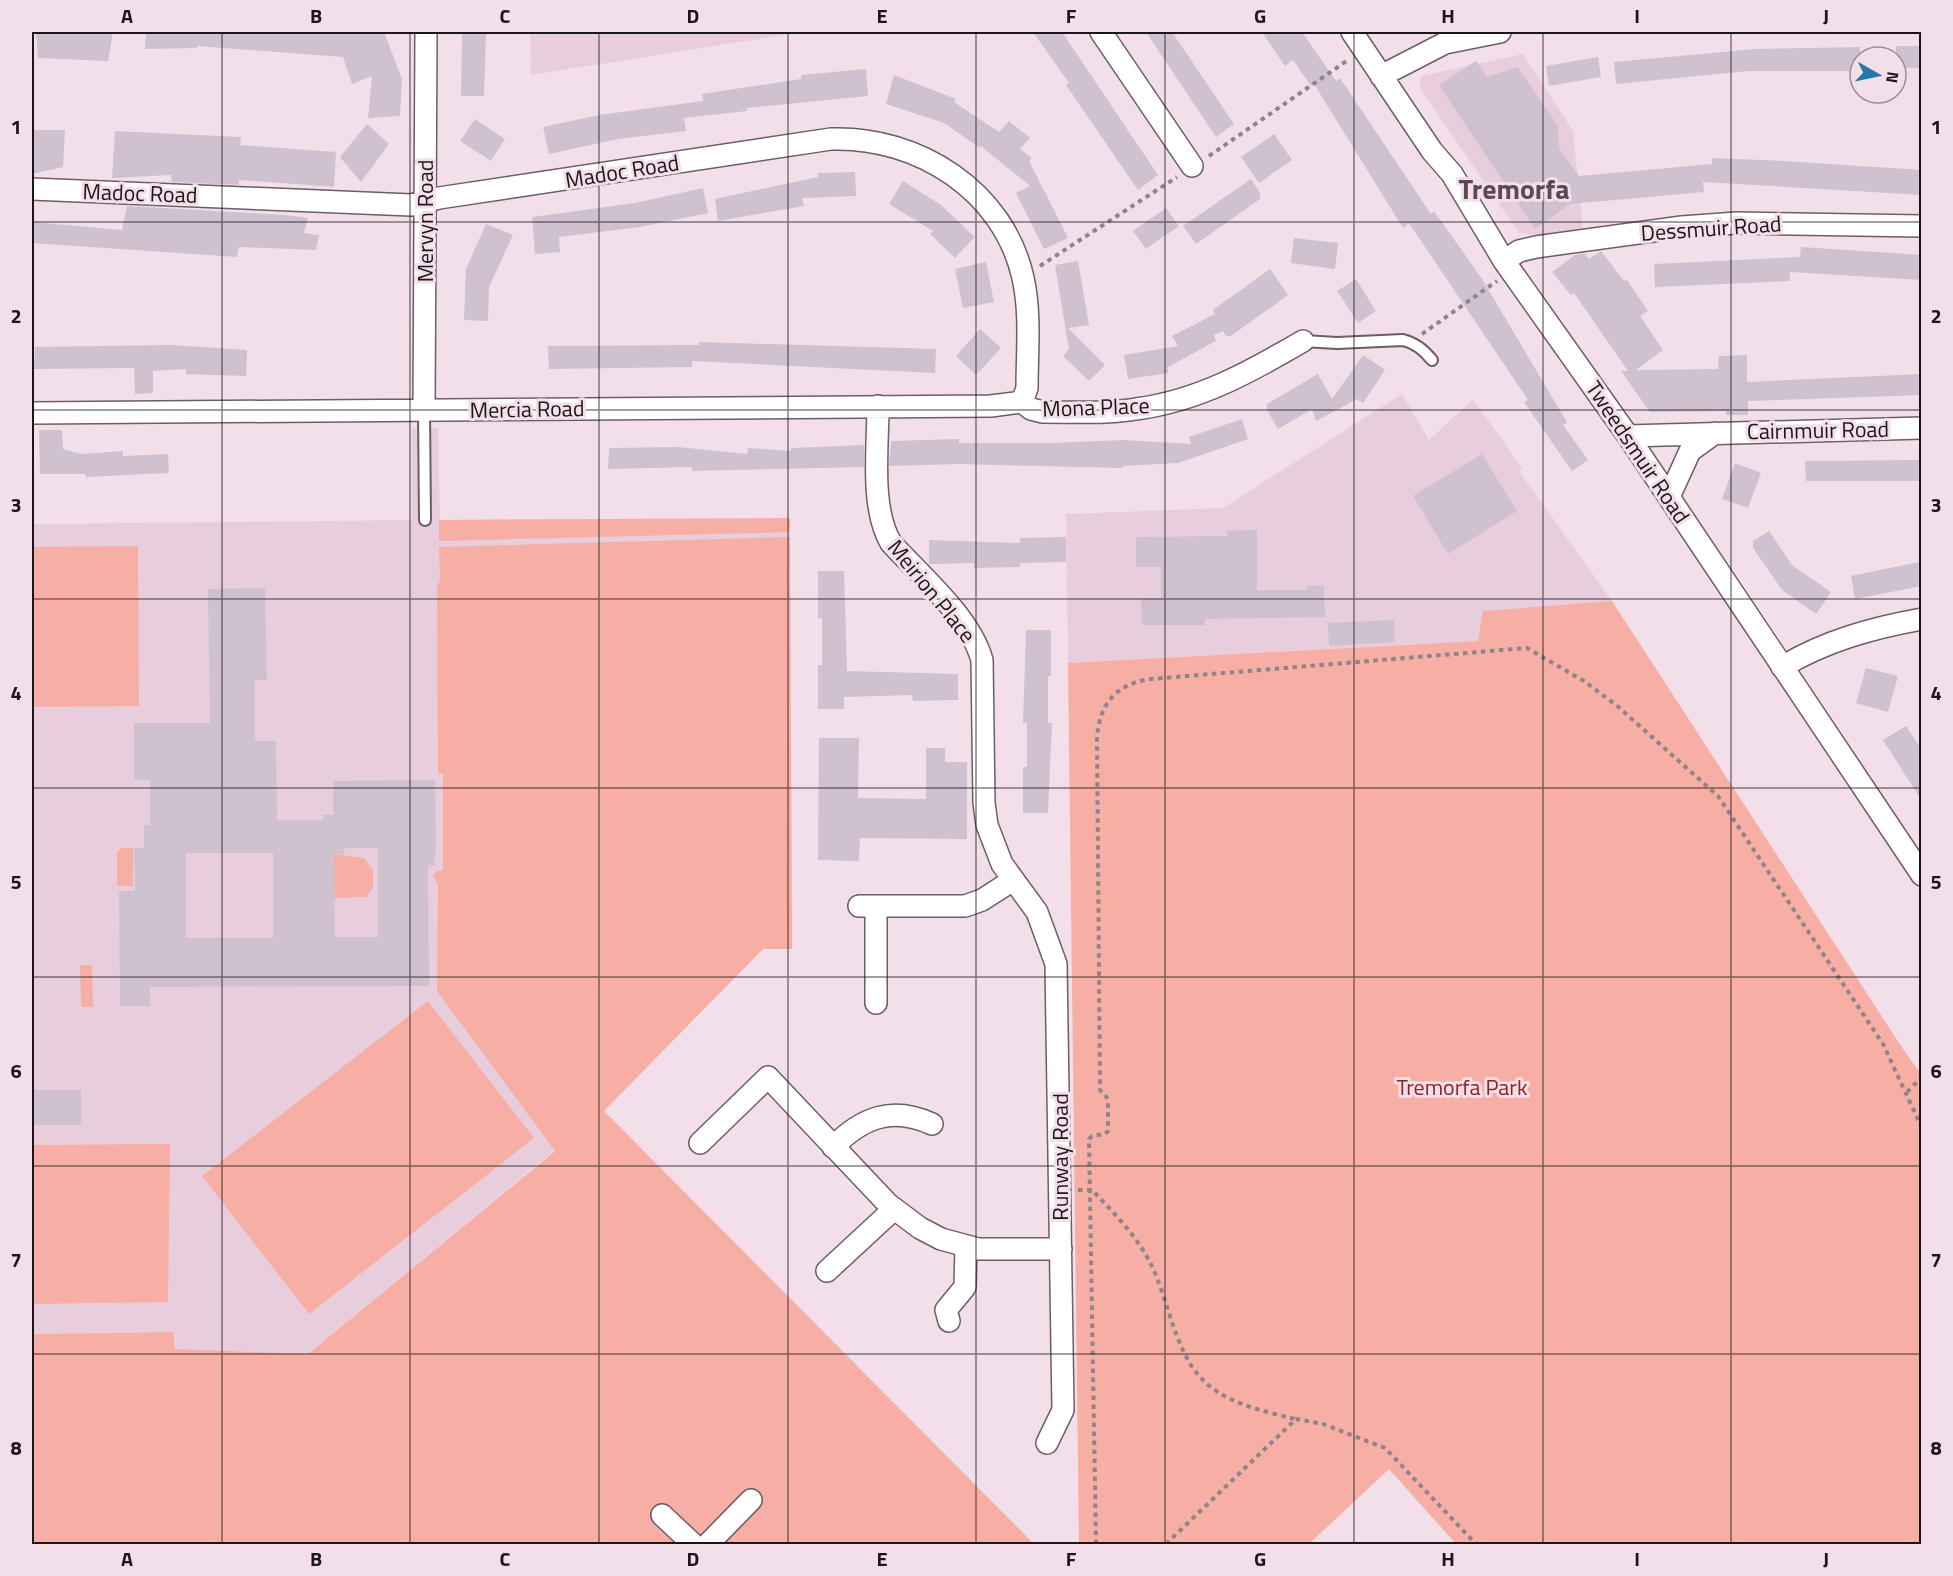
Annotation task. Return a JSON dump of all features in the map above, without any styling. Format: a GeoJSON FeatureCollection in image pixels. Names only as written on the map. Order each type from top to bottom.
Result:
{"type":"FeatureCollection","features":[{"type":"Feature","properties":{"kind":"street","name":"Mervyn Road"},"geometry":{"type":"LineString","coordinates":[[424,410],[426,32]]}},
{"type":"Feature","properties":{"kind":"street"},"geometry":{"type":"LineString","coordinates":[[1101,32],[1192,166]]}},
{"type":"Feature","properties":{"kind":"street","name":"Tweedsmuir Road"},"geometry":{"type":"LineString","coordinates":[[1352,32],[1432,151],[1456,180],[1508,266],[1628,436],[1922,875]]}},
{"type":"Feature","properties":{"kind":"street"},"geometry":{"type":"LineString","coordinates":[[1381,76],[1445,43],[1500,32]]}},
{"type":"Feature","properties":{"kind":"street","name":"Madoc Road"},"geometry":{"type":"LineString","coordinates":[[32,189],[411,205],[820,140],[866,140],[887,144],[928,160],[968,186],[991,208],[1004,227],[1023,277],[1026,295],[1027,388],[1022,402]]}},
{"type":"Feature","properties":{"kind":"street","name":"Dessmuir Road"},"geometry":{"type":"LineString","coordinates":[[1508,266],[1519,251],[1536,247],[1693,226],[1794,222],[1922,226]]}},
{"type":"Feature","properties":{"kind":"street","name":"Mona Place"},"geometry":{"type":"LineString","coordinates":[[1022,402],[1031,409],[1043,412],[1123,410],[1161,405],[1222,386],[1303,341]]}},
{"type":"Feature","properties":{"kind":"street","name":"Mercia Road"},"geometry":{"type":"LineString","coordinates":[[32,413],[992,406],[1022,402]]}},
{"type":"Feature","properties":{"kind":"street","name":"Meirion Place"},"geometry":{"type":"LineString","coordinates":[[878,406],[879,502],[885,532],[891,543],[966,626],[978,646],[982,660],[984,803],[992,842],[1013,880]]}},
{"type":"Feature","properties":{"kind":"street","name":"Cairnmuir Road"},"geometry":{"type":"LineString","coordinates":[[1628,436],[1922,428]]}},
{"type":"Feature","properties":{"kind":"street","name":"Cairnmuir Road"},"geometry":{"type":"LineString","coordinates":[[1669,497],[1690,451],[1715,432]]}},
{"type":"Feature","properties":{"kind":"street"},"geometry":{"type":"LineString","coordinates":[[1782,667],[1833,642],[1862,632],[1922,619]]}},
{"type":"Feature","properties":{"kind":"street"},"geometry":{"type":"LineString","coordinates":[[876,1003],[868,906],[965,906],[982,900],[1013,880]]}},
{"type":"Feature","properties":{"kind":"street","name":"Runway Road"},"geometry":{"type":"LineString","coordinates":[[1013,880],[1037,912],[1056,964],[1063,1410],[1047,1443]]}},
{"type":"Feature","properties":{"kind":"street"},"geometry":{"type":"LineString","coordinates":[[700,1143],[768,1077],[903,1218],[941,1239],[966,1246],[996,1250],[1060,1249]]}},
{"type":"Feature","properties":{"kind":"street"},"geometry":{"type":"LineString","coordinates":[[834,1147],[860,1123],[874,1118],[917,1117],[932,1124]]}},
{"type":"Feature","properties":{"kind":"street"},"geometry":{"type":"LineString","coordinates":[[826,1272],[894,1209]]}},
{"type":"Feature","properties":{"kind":"street"},"geometry":{"type":"LineString","coordinates":[[949,1321],[946,1310],[965,1287],[966,1246]]}},
{"type":"Feature","properties":{"kind":"street"},"geometry":{"type":"LineString","coordinates":[[708,1545],[751,1500]]}},
{"type":"Feature","properties":{"kind":"street"},"geometry":{"type":"LineString","coordinates":[[662,1515],[693,1545]]}},
{"type":"Feature","properties":{"kind":"lane"},"geometry":{"type":"LineString","coordinates":[[1303,341],[1337,344],[1395,340],[1412,342],[1432,360]]}},
{"type":"Feature","properties":{"kind":"lane"},"geometry":{"type":"LineString","coordinates":[[424,410],[425,520]]}},
{"type":"Feature","properties":{"kind":"path"},"geometry":{"type":"LineString","coordinates":[[1023,277],[1364,50]]}},
{"type":"Feature","properties":{"kind":"path"},"geometry":{"type":"LineString","coordinates":[[1412,342],[1508,266]]}},
{"type":"Feature","properties":{"kind":"path"},"geometry":{"type":"LineString","coordinates":[[1096,1545],[1092,1190],[1089,1139],[1108,1131],[1108,1099],[1100,1090],[1098,722],[1104,706],[1122,686],[1136,680],[1527,648],[1584,681],[1616,705],[1718,796],[1869,1022],[1907,1092],[1922,1128]]}},
{"type":"Feature","properties":{"kind":"path"},"geometry":{"type":"LineString","coordinates":[[1907,1092],[1922,1077]]}},
{"type":"Feature","properties":{"kind":"path"},"geometry":{"type":"LineString","coordinates":[[1092,1190],[1139,1244],[1155,1272],[1189,1362],[1200,1378],[1231,1398],[1253,1408],[1323,1424],[1385,1448],[1476,1545]]}},
{"type":"Feature","properties":{"kind":"path"},"geometry":{"type":"LineString","coordinates":[[1167,1545],[1296,1419]]}},
{"type":"Feature","properties":{"kind":"shaded area"},"geometry":{"type":"Polygon","coordinates":[[[530,32],[803,32],[531,75],[530,32]]]}},
{"type":"Feature","properties":{"kind":"shaded area"},"geometry":{"type":"Polygon","coordinates":[[[1523,54],[1573,131],[1583,229],[1539,235],[1519,233],[1420,88],[1421,76],[1523,54]]]}},
{"type":"Feature","properties":{"kind":"shaded area"},"geometry":{"type":"Polygon","coordinates":[[[1402,394],[1429,440],[1473,399],[1522,468],[1519,471],[1612,601],[1484,611],[1478,641],[1068,663],[1066,514],[1223,508],[1402,394]]]}},
{"type":"Feature","properties":{"kind":"shaded area"},"geometry":{"type":"Polygon","coordinates":[[[412,428],[438,428],[440,520],[790,518],[792,949],[763,949],[603,1110],[308,1354],[174,1349],[173,1332],[32,1334],[32,524],[412,520],[412,428]]]}},
{"type":"Feature","properties":{"kind":"green space"},"geometry":{"type":"Polygon","coordinates":[[[790,518],[790,532],[439,541],[439,520],[790,518]]]}},
{"type":"Feature","properties":{"kind":"green space"},"geometry":{"type":"Polygon","coordinates":[[[790,537],[792,949],[763,949],[604,1111],[1034,1544],[32,1544],[32,1334],[173,1332],[175,1349],[308,1354],[555,1151],[437,991],[438,885],[433,876],[437,871],[443,870],[443,774],[438,773],[437,586],[440,581],[439,547],[790,537]]]}},
{"type":"Feature","properties":{"kind":"green space"},"geometry":{"type":"Polygon","coordinates":[[[138,546],[139,706],[32,707],[32,547],[138,546]]]}},
{"type":"Feature","properties":{"kind":"green space","name":"Tremorfa Park"},"geometry":{"type":"Polygon","coordinates":[[[1612,601],[1901,1046],[1918,1070],[1921,1068],[1921,1544],[1456,1544],[1389,1469],[1309,1544],[1079,1544],[1068,663],[1478,641],[1483,611],[1612,601]]]}},
{"type":"Feature","properties":{"kind":"green space"},"geometry":{"type":"Polygon","coordinates":[[[121,848],[133,848],[133,886],[117,886],[117,852],[121,848]]]}},
{"type":"Feature","properties":{"kind":"green space"},"geometry":{"type":"Polygon","coordinates":[[[334,854],[364,858],[373,870],[373,888],[366,897],[334,898],[334,854]]]}},
{"type":"Feature","properties":{"kind":"green space"},"geometry":{"type":"Polygon","coordinates":[[[80,965],[92,965],[93,1007],[81,1007],[80,965]]]}},
{"type":"Feature","properties":{"kind":"green space"},"geometry":{"type":"Polygon","coordinates":[[[428,1001],[534,1138],[309,1314],[202,1176],[428,1001]]]}},
{"type":"Feature","properties":{"kind":"green space"},"geometry":{"type":"Polygon","coordinates":[[[170,1144],[168,1302],[32,1304],[32,1145],[170,1144]]]}},
{"type":"Feature","properties":{"kind":"building"},"geometry":{"type":"Polygon","coordinates":[[[36,32],[113,32],[108,61],[38,58],[36,32]]]}},
{"type":"Feature","properties":{"kind":"building"},"geometry":{"type":"Polygon","coordinates":[[[146,32],[384,32],[402,79],[400,116],[368,118],[372,76],[352,84],[343,57],[197,46],[197,48],[145,49],[146,32]]]}},
{"type":"Feature","properties":{"kind":"building"},"geometry":{"type":"Polygon","coordinates":[[[462,32],[486,32],[484,96],[461,96],[462,32]]]}},
{"type":"Feature","properties":{"kind":"building"},"geometry":{"type":"Polygon","coordinates":[[[1033,32],[1062,32],[1158,175],[1138,190],[1066,85],[1069,83],[1033,32]]]}},
{"type":"Feature","properties":{"kind":"building"},"geometry":{"type":"Polygon","coordinates":[[[1146,32],[1172,32],[1234,124],[1216,137],[1146,32]]]}},
{"type":"Feature","properties":{"kind":"building"},"geometry":{"type":"Polygon","coordinates":[[[1262,32],[1302,32],[1336,81],[1340,78],[1431,214],[1434,211],[1482,279],[1567,422],[1563,425],[1588,460],[1572,471],[1524,402],[1528,400],[1409,223],[1403,228],[1314,84],[1311,86],[1293,60],[1285,66],[1262,32]]]}},
{"type":"Feature","properties":{"kind":"building"},"geometry":{"type":"Polygon","coordinates":[[[1908,46],[1922,46],[1922,68],[1908,67],[1908,46]]]}},
{"type":"Feature","properties":{"kind":"building"},"geometry":{"type":"Polygon","coordinates":[[[1848,47],[1848,71],[1748,71],[1616,84],[1614,62],[1755,49],[1848,47]]]}},
{"type":"Feature","properties":{"kind":"building"},"geometry":{"type":"Polygon","coordinates":[[[1598,57],[1601,77],[1549,86],[1546,66],[1598,57]]]}},
{"type":"Feature","properties":{"kind":"building"},"geometry":{"type":"Polygon","coordinates":[[[1476,61],[1487,77],[1518,67],[1558,126],[1559,148],[1579,176],[1712,164],[1712,158],[1783,161],[1922,170],[1922,195],[1703,182],[1704,192],[1570,204],[1535,229],[1439,85],[1476,61]]]}},
{"type":"Feature","properties":{"kind":"building"},"geometry":{"type":"Polygon","coordinates":[[[866,69],[868,96],[747,108],[747,111],[684,118],[686,131],[618,139],[549,154],[543,127],[599,115],[703,101],[702,94],[801,79],[801,75],[866,69]]]}},
{"type":"Feature","properties":{"kind":"building"},"geometry":{"type":"Polygon","coordinates":[[[894,75],[956,99],[954,102],[999,132],[1009,121],[1030,138],[1020,149],[1032,158],[1029,161],[1068,238],[1044,249],[1016,193],[1030,186],[981,146],[980,148],[944,123],[886,104],[894,75]]]}},
{"type":"Feature","properties":{"kind":"building"},"geometry":{"type":"Polygon","coordinates":[[[475,119],[505,139],[491,161],[460,141],[475,119]]]}},
{"type":"Feature","properties":{"kind":"building"},"geometry":{"type":"Polygon","coordinates":[[[367,124],[389,144],[361,182],[340,157],[367,124]]]}},
{"type":"Feature","properties":{"kind":"building"},"geometry":{"type":"Polygon","coordinates":[[[32,130],[65,130],[63,167],[32,174],[32,130]]]}},
{"type":"Feature","properties":{"kind":"building"},"geometry":{"type":"Polygon","coordinates":[[[115,131],[241,137],[240,145],[336,152],[334,187],[239,180],[239,185],[172,182],[171,175],[112,178],[115,131]]]}},
{"type":"Feature","properties":{"kind":"building"},"geometry":{"type":"Polygon","coordinates":[[[1274,134],[1292,160],[1259,183],[1241,157],[1274,134]]]}},
{"type":"Feature","properties":{"kind":"building"},"geometry":{"type":"Polygon","coordinates":[[[855,172],[856,196],[802,198],[804,206],[718,221],[715,199],[818,177],[818,173],[855,172]]]}},
{"type":"Feature","properties":{"kind":"building"},"geometry":{"type":"Polygon","coordinates":[[[1251,179],[1260,193],[1260,199],[1196,244],[1183,226],[1251,179]]]}},
{"type":"Feature","properties":{"kind":"building"},"geometry":{"type":"Polygon","coordinates":[[[903,181],[941,205],[975,237],[955,258],[930,234],[933,231],[889,204],[903,181]]]}},
{"type":"Feature","properties":{"kind":"building"},"geometry":{"type":"Polygon","coordinates":[[[703,188],[708,213],[640,227],[559,237],[560,252],[535,254],[532,217],[635,203],[703,188]]]}},
{"type":"Feature","properties":{"kind":"building"},"geometry":{"type":"Polygon","coordinates":[[[127,206],[308,218],[304,233],[319,235],[316,250],[239,247],[237,257],[32,243],[32,222],[122,230],[127,206]]]}},
{"type":"Feature","properties":{"kind":"building"},"geometry":{"type":"Polygon","coordinates":[[[1166,208],[1179,226],[1146,249],[1133,231],[1166,208]]]}},
{"type":"Feature","properties":{"kind":"building"},"geometry":{"type":"Polygon","coordinates":[[[486,224],[513,235],[489,287],[488,321],[464,320],[466,269],[486,224]]]}},
{"type":"Feature","properties":{"kind":"building"},"geometry":{"type":"Polygon","coordinates":[[[1294,238],[1338,243],[1335,269],[1291,263],[1294,238]]]}},
{"type":"Feature","properties":{"kind":"building"},"geometry":{"type":"Polygon","coordinates":[[[1801,247],[1922,255],[1922,280],[1790,272],[1790,281],[1655,287],[1654,264],[1800,257],[1801,247]]]}},
{"type":"Feature","properties":{"kind":"building"},"geometry":{"type":"Polygon","coordinates":[[[1601,251],[1624,281],[1627,280],[1648,311],[1640,316],[1663,350],[1636,370],[1718,369],[1719,356],[1747,355],[1747,382],[1922,374],[1922,395],[1748,401],[1748,415],[1726,415],[1726,411],[1650,412],[1621,371],[1628,371],[1574,293],[1571,295],[1552,272],[1575,255],[1584,253],[1589,259],[1601,251]]]}},
{"type":"Feature","properties":{"kind":"building"},"geometry":{"type":"Polygon","coordinates":[[[1078,261],[1089,325],[1068,328],[1105,365],[1089,381],[1063,356],[1069,349],[1055,265],[1078,261]]]}},
{"type":"Feature","properties":{"kind":"building"},"geometry":{"type":"Polygon","coordinates":[[[986,262],[994,302],[963,308],[955,269],[986,262]]]}},
{"type":"Feature","properties":{"kind":"building"},"geometry":{"type":"Polygon","coordinates":[[[1270,269],[1288,295],[1231,336],[1226,336],[1223,331],[1214,335],[1216,341],[1168,367],[1168,373],[1128,379],[1124,355],[1178,346],[1172,336],[1215,314],[1213,310],[1270,269]]]}},
{"type":"Feature","properties":{"kind":"building"},"geometry":{"type":"Polygon","coordinates":[[[1356,279],[1376,311],[1358,323],[1337,291],[1356,279]]]}},
{"type":"Feature","properties":{"kind":"building"},"geometry":{"type":"Polygon","coordinates":[[[980,329],[1001,348],[976,375],[956,356],[980,329]]]}},
{"type":"Feature","properties":{"kind":"building"},"geometry":{"type":"Polygon","coordinates":[[[699,342],[936,349],[935,373],[692,361],[692,367],[549,369],[548,346],[699,345],[699,342]]]}},
{"type":"Feature","properties":{"kind":"building"},"geometry":{"type":"Polygon","coordinates":[[[170,345],[247,350],[246,376],[186,374],[186,369],[153,371],[153,393],[135,394],[134,368],[34,369],[35,347],[170,345]]]}},
{"type":"Feature","properties":{"kind":"building"},"geometry":{"type":"Polygon","coordinates":[[[1363,355],[1385,370],[1363,403],[1357,399],[1316,421],[1312,409],[1278,429],[1267,410],[1267,404],[1318,374],[1332,399],[1363,355]]]}},
{"type":"Feature","properties":{"kind":"building"},"geometry":{"type":"Polygon","coordinates":[[[1242,419],[1248,439],[1178,463],[1123,466],[1123,468],[959,464],[889,466],[891,441],[959,439],[959,443],[1054,443],[1123,440],[1191,444],[1189,437],[1242,419]]]}},
{"type":"Feature","properties":{"kind":"building"},"geometry":{"type":"Polygon","coordinates":[[[39,430],[62,430],[63,449],[81,454],[123,451],[123,456],[168,454],[169,473],[85,477],[86,474],[40,474],[39,430]]]}},
{"type":"Feature","properties":{"kind":"building"},"geometry":{"type":"Polygon","coordinates":[[[864,445],[864,467],[692,471],[692,467],[608,469],[609,448],[678,447],[747,454],[748,448],[791,451],[791,448],[864,445]]]}},
{"type":"Feature","properties":{"kind":"building"},"geometry":{"type":"Polygon","coordinates":[[[1482,454],[1517,511],[1448,554],[1413,496],[1482,454]]]}},
{"type":"Feature","properties":{"kind":"building"},"geometry":{"type":"Polygon","coordinates":[[[1922,460],[1922,481],[1806,481],[1805,461],[1922,460]]]}},
{"type":"Feature","properties":{"kind":"building"},"geometry":{"type":"Polygon","coordinates":[[[1735,463],[1761,473],[1748,508],[1722,499],[1735,463]]]}},
{"type":"Feature","properties":{"kind":"building"},"geometry":{"type":"Polygon","coordinates":[[[1257,530],[1257,590],[1307,590],[1307,586],[1324,585],[1325,617],[1205,619],[1205,625],[1142,625],[1141,599],[1161,598],[1161,567],[1136,567],[1136,537],[1227,536],[1227,531],[1257,530]]]}},
{"type":"Feature","properties":{"kind":"building"},"geometry":{"type":"Polygon","coordinates":[[[1769,531],[1792,565],[1831,592],[1816,614],[1782,590],[1753,548],[1753,541],[1769,531]]]}},
{"type":"Feature","properties":{"kind":"building"},"geometry":{"type":"Polygon","coordinates":[[[1066,537],[1066,562],[1020,563],[1020,567],[974,568],[974,563],[929,564],[929,540],[1020,543],[1020,538],[1066,537]]]}},
{"type":"Feature","properties":{"kind":"building"},"geometry":{"type":"Polygon","coordinates":[[[1919,562],[1922,586],[1855,599],[1851,576],[1919,562]]]}},
{"type":"Feature","properties":{"kind":"building"},"geometry":{"type":"Polygon","coordinates":[[[818,571],[844,571],[847,671],[958,674],[958,700],[913,701],[912,695],[844,697],[844,709],[818,709],[818,665],[822,665],[822,618],[818,619],[818,571]]]}},
{"type":"Feature","properties":{"kind":"building"},"geometry":{"type":"Polygon","coordinates":[[[265,588],[267,680],[255,680],[255,741],[276,741],[277,820],[323,820],[323,815],[333,815],[333,781],[435,780],[436,849],[434,865],[428,865],[429,986],[150,987],[150,1006],[120,1006],[119,891],[135,891],[134,848],[144,848],[144,825],[150,825],[150,780],[134,780],[134,723],[210,723],[208,589],[265,588]],[[344,848],[344,854],[334,854],[335,937],[378,937],[378,848],[344,848]],[[186,853],[186,938],[273,938],[273,853],[186,853]]]}},
{"type":"Feature","properties":{"kind":"building"},"geometry":{"type":"Polygon","coordinates":[[[1394,620],[1395,642],[1329,646],[1328,623],[1394,620]]]}},
{"type":"Feature","properties":{"kind":"building"},"geometry":{"type":"Polygon","coordinates":[[[1026,630],[1051,630],[1048,723],[1052,723],[1048,813],[1023,813],[1023,767],[1027,767],[1027,723],[1023,723],[1026,630]]]}},
{"type":"Feature","properties":{"kind":"building"},"geometry":{"type":"Polygon","coordinates":[[[1866,668],[1898,676],[1888,712],[1856,703],[1866,668]]]}},
{"type":"Feature","properties":{"kind":"building"},"geometry":{"type":"Polygon","coordinates":[[[1906,726],[1922,750],[1922,801],[1883,740],[1906,726]]]}},
{"type":"Feature","properties":{"kind":"building"},"geometry":{"type":"Polygon","coordinates":[[[819,738],[859,738],[858,798],[926,799],[926,748],[945,748],[945,762],[967,762],[967,839],[860,838],[859,861],[818,860],[819,738]]]}},
{"type":"Feature","properties":{"kind":"building"},"geometry":{"type":"Polygon","coordinates":[[[32,1090],[81,1090],[81,1125],[32,1125],[32,1090]]]}},
{"type":"Feature","properties":{"kind":"district","name":"Tremorfa"},"geometry":{"type":"Point","coordinates":[1514,188]}}]}
